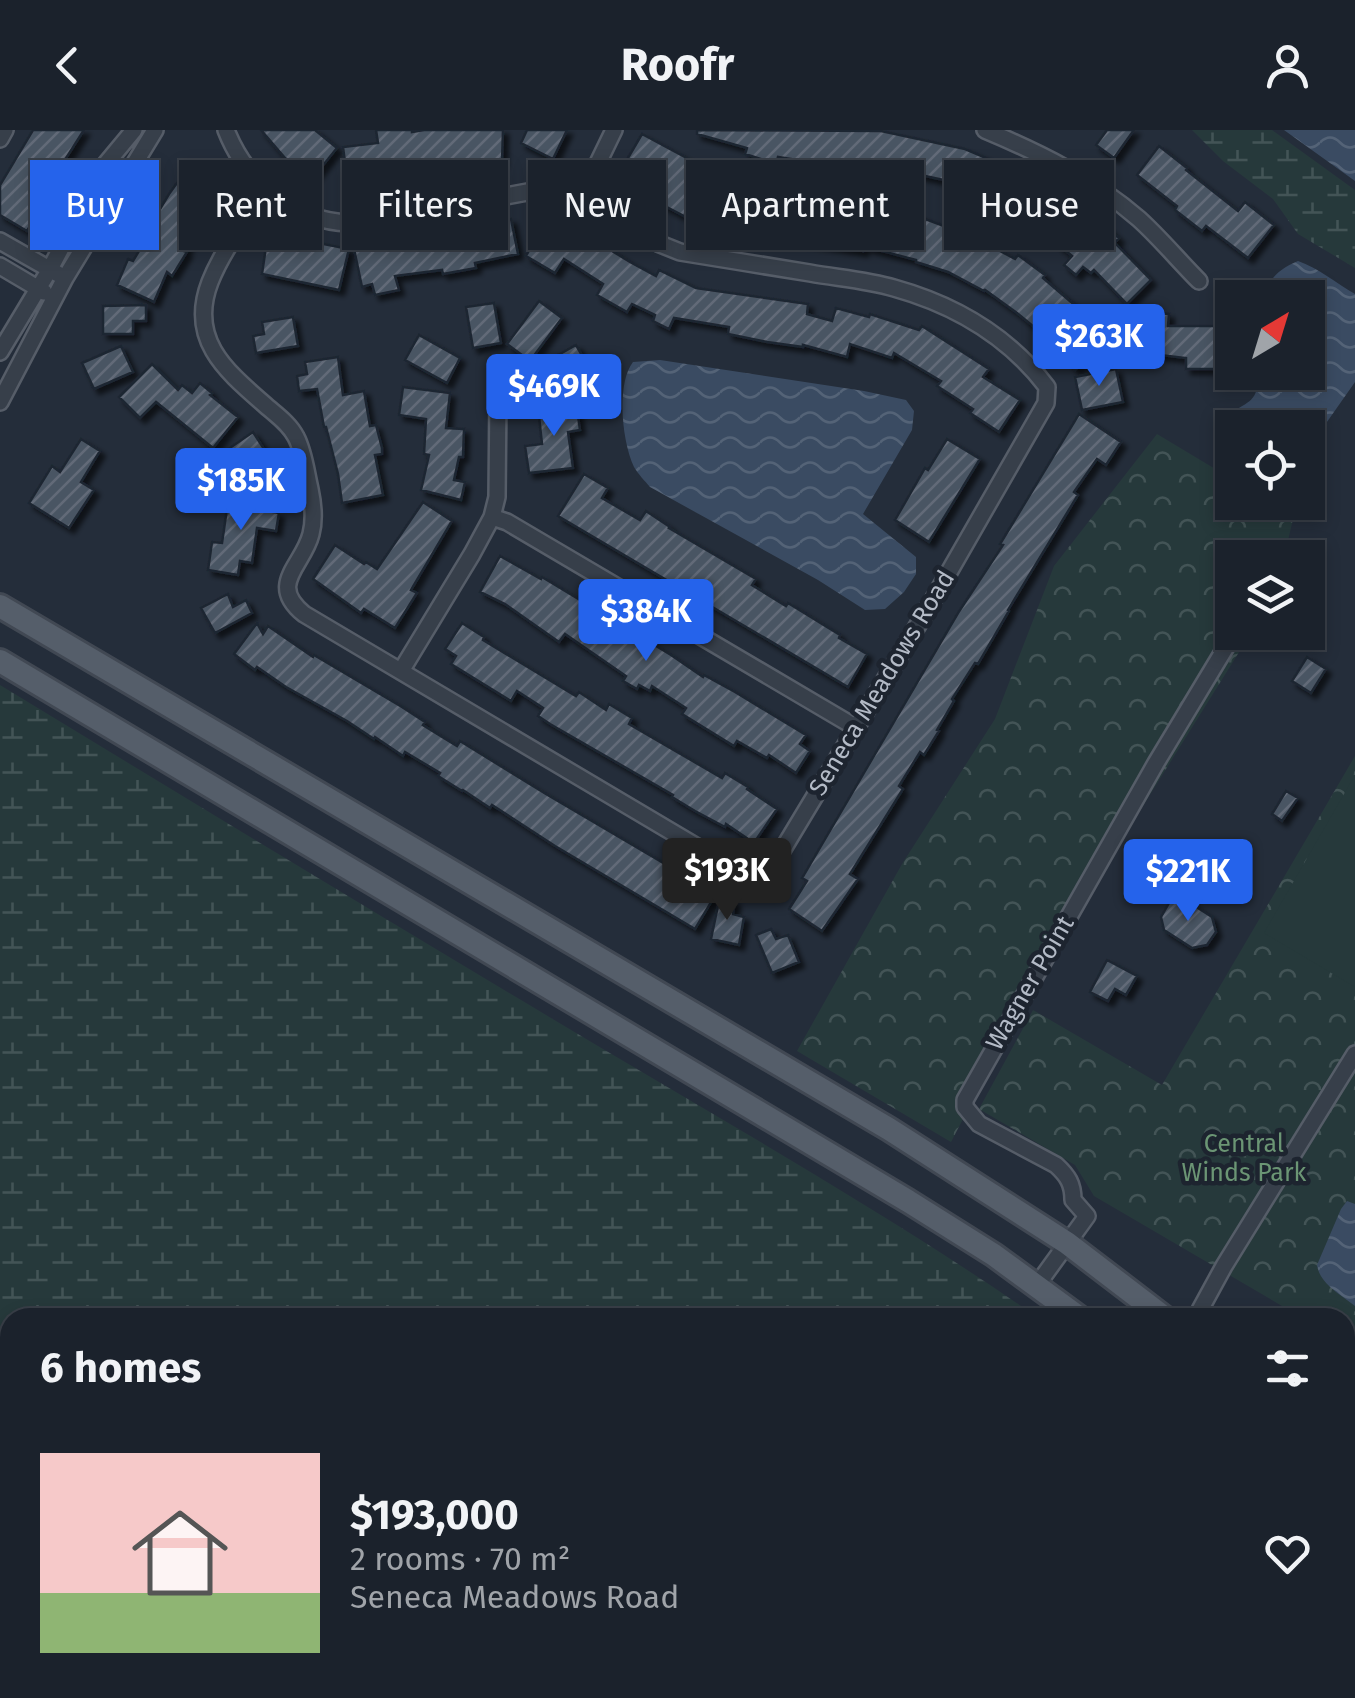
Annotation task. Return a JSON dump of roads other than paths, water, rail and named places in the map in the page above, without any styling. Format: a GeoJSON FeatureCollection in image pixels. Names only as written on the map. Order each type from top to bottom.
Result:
{"type":"FeatureCollection","features":[{"type":"Feature","properties":{"kind":"main road"},"geometry":{"type":"LineString","coordinates":[[0,606],[889,1128],[1067,1242],[1152,1308]]}},
{"type":"Feature","properties":{"kind":"main road"},"geometry":{"type":"LineString","coordinates":[[0,661],[892,1192],[994,1256],[1067,1308]]}},
{"type":"Feature","properties":{"kind":"street"},"geometry":{"type":"LineString","coordinates":[[0,139],[5,130]]}},
{"type":"Feature","properties":{"kind":"street"},"geometry":{"type":"LineString","coordinates":[[0,352],[105,165],[134,130]]}},
{"type":"Feature","properties":{"kind":"street"},"geometry":{"type":"LineString","coordinates":[[0,402],[54,298],[155,130]]}},
{"type":"Feature","properties":{"kind":"street","name":"Seneca Meadows Road"},"geometry":{"type":"LineString","coordinates":[[226,130],[241,160]]}},
{"type":"Feature","properties":{"kind":"street"},"geometry":{"type":"LineString","coordinates":[[599,160],[614,130]]}},
{"type":"Feature","properties":{"kind":"street"},"geometry":{"type":"LineString","coordinates":[[984,130],[1035,151],[1088,181],[1139,220],[1198,281]]}},
{"type":"Feature","properties":{"kind":"street","name":"Seneca Meadows Road"},"geometry":{"type":"LineString","coordinates":[[322,219],[349,223],[380,220],[528,192]]}},
{"type":"Feature","properties":{"kind":"street"},"geometry":{"type":"LineString","coordinates":[[0,241],[66,278]]}},
{"type":"Feature","properties":{"kind":"street","name":"Seneca Meadows Road"},"geometry":{"type":"LineString","coordinates":[[228,250],[210,284],[204,308],[205,332],[215,355],[230,374],[295,435],[314,513],[312,534],[288,584],[292,604],[746,875],[770,866],[780,854],[1046,403],[1048,388],[1016,352],[980,325],[932,300],[892,287],[680,252],[666,246]]}},
{"type":"Feature","properties":{"kind":"street"},"geometry":{"type":"LineString","coordinates":[[0,266],[54,298]]}},
{"type":"Feature","properties":{"kind":"street"},"geometry":{"type":"LineString","coordinates":[[401,670],[492,516],[497,497],[498,395]]}},
{"type":"Feature","properties":{"kind":"street"},"geometry":{"type":"LineString","coordinates":[[492,516],[855,727]]}},
{"type":"Feature","properties":{"kind":"street","name":"Wagner Point"},"geometry":{"type":"LineString","coordinates":[[1067,1242],[1086,1216],[1073,1200],[1073,1186],[1066,1175],[1043,1157],[979,1124],[965,1107],[965,1100],[1223,650]]}},
{"type":"Feature","properties":{"kind":"street"},"geometry":{"type":"LineString","coordinates":[[1209,1308],[1224,1266],[1355,1054]]}},
{"type":"Feature","properties":{"kind":"street"},"geometry":{"type":"LineString","coordinates":[[1037,1286],[1067,1242]]}},
{"type":"Feature","properties":{"kind":"water"},"geometry":{"type":"Polygon","coordinates":[[[1284,130],[1355,130],[1355,181],[1284,130]]]}},
{"type":"Feature","properties":{"kind":"water"},"geometry":{"type":"Polygon","coordinates":[[[1298,261],[1355,294],[1355,382],[1325,425],[1325,410],[1234,410],[1248,402],[1257,390],[1325,390],[1325,280],[1272,280],[1298,261]]]}},
{"type":"Feature","properties":{"kind":"water"},"geometry":{"type":"Polygon","coordinates":[[[660,360],[906,400],[914,411],[912,430],[863,514],[916,557],[916,574],[904,592],[885,609],[865,610],[650,487],[630,456],[624,429],[624,384],[633,362],[660,360]]]}},
{"type":"Feature","properties":{"kind":"water"},"geometry":{"type":"Polygon","coordinates":[[[1347,1201],[1355,1204],[1355,1306],[1326,1283],[1317,1265],[1347,1201]]]}},
{"type":"Feature","properties":{"kind":"park label","name":"Central Winds Park"},"geometry":{"type":"Point","coordinates":[1244,1158]}}]}
